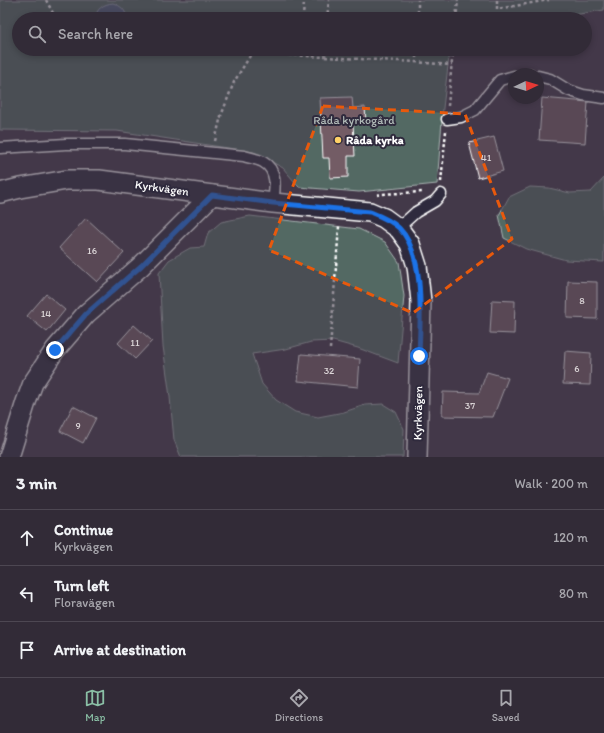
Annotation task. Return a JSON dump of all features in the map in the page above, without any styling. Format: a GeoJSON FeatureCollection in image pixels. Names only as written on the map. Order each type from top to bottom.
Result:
{"type":"FeatureCollection","features":[{"type":"Feature","properties":{"kind":"street","name":"Kyrkvägen"},"geometry":{"type":"LineString","coordinates":[[0,193],[66,180],[99,180],[273,203],[370,212],[384,218],[399,229],[410,244],[417,266],[421,301],[417,457]]}},
{"type":"Feature","properties":{"kind":"street"},"geometry":{"type":"LineString","coordinates":[[9,457],[33,383],[55,350],[86,314],[141,266],[212,195]]}},
{"type":"Feature","properties":{"kind":"lane"},"geometry":{"type":"LineString","coordinates":[[447,119],[461,117],[475,110],[500,80],[508,78]]}},
{"type":"Feature","properties":{"kind":"lane"},"geometry":{"type":"LineString","coordinates":[[544,78],[550,79],[573,92],[604,98]]}},
{"type":"Feature","properties":{"kind":"lane"},"geometry":{"type":"LineString","coordinates":[[0,148],[66,144],[125,144],[244,156],[262,161],[270,168],[275,181],[273,203]]}},
{"type":"Feature","properties":{"kind":"lane"},"geometry":{"type":"LineString","coordinates":[[399,229],[416,212],[435,201],[441,189]]}},
{"type":"Feature","properties":{"kind":"path"},"geometry":{"type":"LineString","coordinates":[[46,0],[52,12]]}},
{"type":"Feature","properties":{"kind":"path"},"geometry":{"type":"LineString","coordinates":[[303,12],[304,0]]}},
{"type":"Feature","properties":{"kind":"path"},"geometry":{"type":"LineString","coordinates":[[328,12],[329,0]]}},
{"type":"Feature","properties":{"kind":"path"},"geometry":{"type":"LineString","coordinates":[[418,0],[418,12]]}},
{"type":"Feature","properties":{"kind":"path"},"geometry":{"type":"LineString","coordinates":[[457,12],[458,0]]}},
{"type":"Feature","properties":{"kind":"path"},"geometry":{"type":"LineString","coordinates":[[497,0],[497,9],[549,0]]}},
{"type":"Feature","properties":{"kind":"path"},"geometry":{"type":"LineString","coordinates":[[212,153],[221,116],[234,82],[250,56]]}},
{"type":"Feature","properties":{"kind":"path"},"geometry":{"type":"LineString","coordinates":[[313,56],[452,65]]}},
{"type":"Feature","properties":{"kind":"path"},"geometry":{"type":"LineString","coordinates":[[416,56],[416,62]]}},
{"type":"Feature","properties":{"kind":"path"},"geometry":{"type":"LineString","coordinates":[[441,189],[453,56]]}},
{"type":"Feature","properties":{"kind":"path"},"geometry":{"type":"LineString","coordinates":[[374,196],[381,194],[426,192]]}},
{"type":"Feature","properties":{"kind":"path"},"geometry":{"type":"LineString","coordinates":[[330,349],[340,209]]}},
{"type":"Feature","properties":{"kind":"highlighted area"},"geometry":{"type":"Polygon","coordinates":[[[323,106],[465,114],[512,239],[413,313],[269,250],[323,106]]]}},
{"type":"Feature","properties":{"kind":"green space","name":"Råda kyrkogård"},"geometry":{"type":"Polygon","coordinates":[[[0,0],[604,0],[604,10],[592,12],[12,12],[12,56],[449,56],[443,108],[437,184],[359,192],[299,187],[283,168],[254,152],[117,131],[0,130],[0,0]]]}},
{"type":"Feature","properties":{"kind":"green space"},"geometry":{"type":"Polygon","coordinates":[[[604,178],[604,262],[566,260],[526,249],[504,238],[499,215],[509,197],[530,187],[549,188],[570,193],[591,192],[604,178]]]}},
{"type":"Feature","properties":{"kind":"green space"},"geometry":{"type":"Polygon","coordinates":[[[250,216],[359,229],[385,242],[399,262],[404,296],[398,363],[358,348],[333,341],[311,342],[286,349],[252,354],[262,384],[276,400],[295,412],[318,417],[344,412],[365,405],[383,404],[396,412],[404,429],[403,457],[181,457],[174,440],[163,346],[159,273],[169,260],[190,248],[204,247],[208,233],[221,222],[250,216]]]}},
{"type":"Feature","properties":{"kind":"water"},"geometry":{"type":"Polygon","coordinates":[[[113,3],[125,12],[97,12],[106,5],[113,3]]]}},
{"type":"Feature","properties":{"kind":"building","name":"Råda kyrka"},"geometry":{"type":"Polygon","coordinates":[[[352,97],[353,108],[365,107],[366,123],[353,123],[355,156],[348,156],[348,177],[330,178],[329,158],[323,158],[320,98],[352,97]]]}},
{"type":"Feature","properties":{"kind":"building"},"geometry":{"type":"Polygon","coordinates":[[[544,98],[588,102],[585,143],[539,140],[542,104],[544,104],[544,98]]]}},
{"type":"Feature","properties":{"kind":"building"},"geometry":{"type":"Polygon","coordinates":[[[494,137],[503,171],[478,178],[469,143],[494,137]]]}},
{"type":"Feature","properties":{"kind":"building"},"geometry":{"type":"Polygon","coordinates":[[[86,218],[124,253],[97,282],[59,248],[86,218]]]}},
{"type":"Feature","properties":{"kind":"building"},"geometry":{"type":"Polygon","coordinates":[[[568,281],[597,282],[597,319],[567,318],[568,281]]]}},
{"type":"Feature","properties":{"kind":"building"},"geometry":{"type":"Polygon","coordinates":[[[46,294],[65,310],[47,332],[27,316],[46,294]]]}},
{"type":"Feature","properties":{"kind":"building"},"geometry":{"type":"Polygon","coordinates":[[[492,300],[515,301],[514,334],[490,333],[492,300]]]}},
{"type":"Feature","properties":{"kind":"building"},"geometry":{"type":"Polygon","coordinates":[[[134,325],[152,341],[135,359],[118,343],[134,325]]]}},
{"type":"Feature","properties":{"kind":"building"},"geometry":{"type":"Polygon","coordinates":[[[565,351],[591,353],[590,385],[563,384],[565,351]]]}},
{"type":"Feature","properties":{"kind":"building"},"geometry":{"type":"Polygon","coordinates":[[[301,354],[360,359],[358,387],[298,381],[301,354]]]}},
{"type":"Feature","properties":{"kind":"building"},"geometry":{"type":"Polygon","coordinates":[[[487,372],[508,378],[493,417],[442,416],[443,392],[479,393],[487,372]]]}},
{"type":"Feature","properties":{"kind":"building"},"geometry":{"type":"Polygon","coordinates":[[[73,406],[96,418],[83,443],[60,431],[73,406]]]}},
{"type":"Feature","properties":{"kind":"place","name":"Råda kyrka"},"geometry":{"type":"Point","coordinates":[338,140]}},
{"type":"Feature","properties":{"kind":"route"},"geometry":{"type":"LineString","coordinates":[[55,350],[86,314],[141,266],[212,195],[273,203],[370,212],[384,218],[399,229],[410,244],[417,266],[421,301],[419,356]]}}]}
